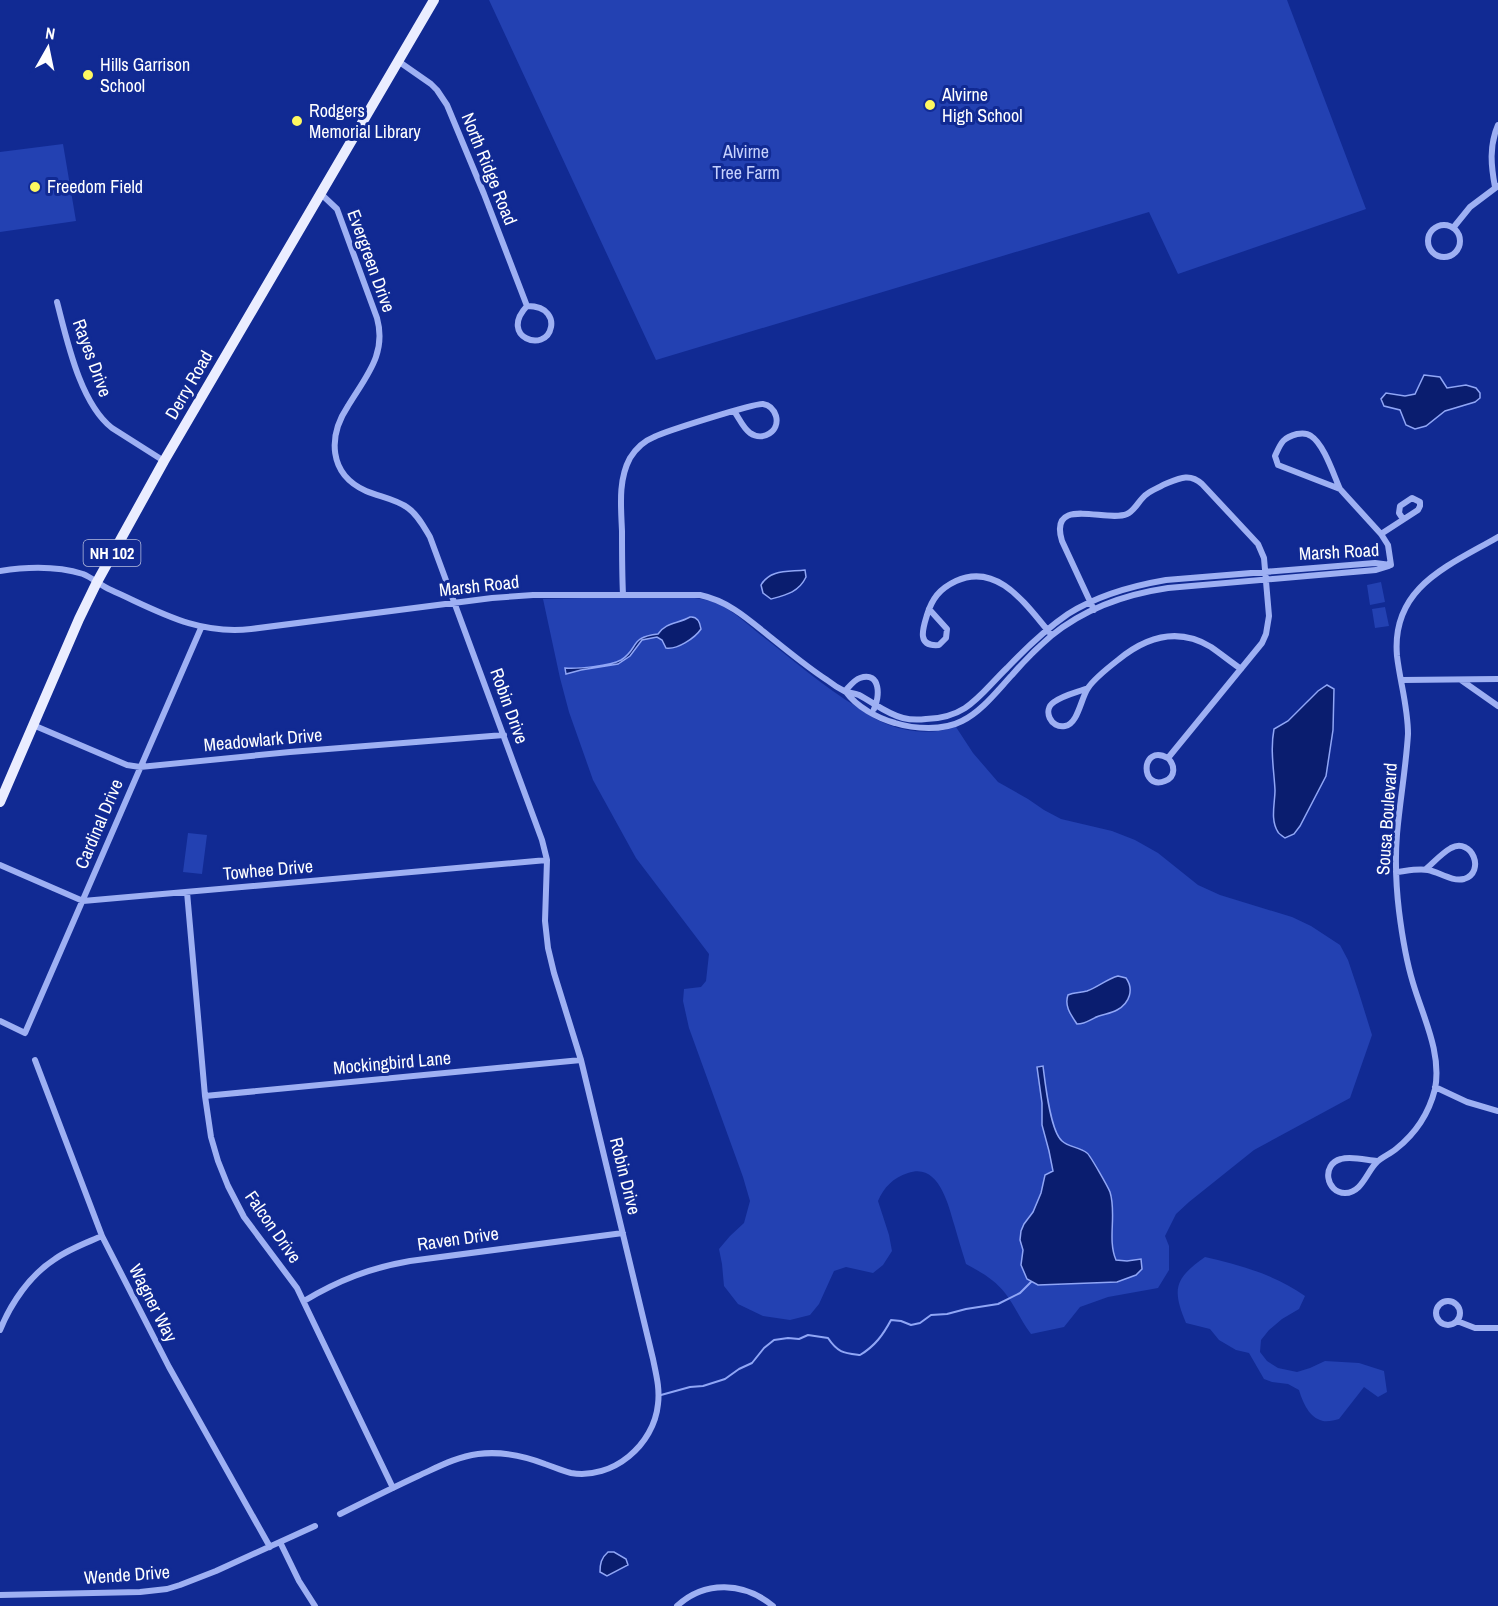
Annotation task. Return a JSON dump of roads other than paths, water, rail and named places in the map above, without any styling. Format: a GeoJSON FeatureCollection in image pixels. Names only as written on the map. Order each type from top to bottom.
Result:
{"type":"FeatureCollection","features":[{"type":"Feature","properties":{"kind":"main road","name":"Derry Road"},"geometry":{"type":"LineString","coordinates":[[0,802],[97,582],[164,461],[434,0]]}},
{"type":"Feature","properties":{"kind":"street","name":"North Ridge Road"},"geometry":{"type":"LineString","coordinates":[[398,61],[431,84],[447,105],[527,306]]}},
{"type":"Feature","properties":{"kind":"street"},"geometry":{"type":"LineString","coordinates":[[1453,228],[1470,207],[1497,187],[1492,170],[1491,153],[1498,125]]}},
{"type":"Feature","properties":{"kind":"street","name":"Evergreen Drive"},"geometry":{"type":"LineString","coordinates":[[320,193],[337,208],[377,318],[381,336],[375,362],[344,412],[336,430],[335,453],[338,464],[344,475],[353,483],[364,490],[401,503],[418,517],[430,537],[456,604]]}},
{"type":"Feature","properties":{"kind":"street"},"geometry":{"type":"LineString","coordinates":[[1443,225],[1453,228],[1459,236],[1459,247],[1456,251],[1448,257],[1433,253],[1428,243],[1430,233],[1443,225]]}},
{"type":"Feature","properties":{"kind":"street","name":"Rayes Drive"},"geometry":{"type":"LineString","coordinates":[[57,302],[80,377],[90,402],[99,416],[120,435],[164,461]]}},
{"type":"Feature","properties":{"kind":"street"},"geometry":{"type":"LineString","coordinates":[[527,306],[543,309],[550,318],[549,334],[544,338],[532,341],[519,332],[518,322],[527,306]]}},
{"type":"Feature","properties":{"kind":"street"},"geometry":{"type":"LineString","coordinates":[[623,595],[622,485],[632,456],[639,447],[654,437],[734,411],[756,404],[767,405],[775,412],[777,423],[767,435],[757,436],[747,431],[734,411]]}},
{"type":"Feature","properties":{"kind":"street"},"geometry":{"type":"LineString","coordinates":[[1340,489],[1281,467],[1276,462],[1275,456],[1282,441],[1288,436],[1301,433],[1311,436],[1322,450],[1340,489],[1381,534],[1388,545],[1391,565]]}},
{"type":"Feature","properties":{"kind":"street"},"geometry":{"type":"LineString","coordinates":[[1094,610],[1062,541],[1059,527],[1063,519],[1072,514],[1124,515],[1131,512],[1147,493],[1183,477],[1191,477],[1199,481],[1258,544],[1264,558],[1266,572],[1269,616],[1266,634],[1262,643],[1168,758]]}},
{"type":"Feature","properties":{"kind":"street"},"geometry":{"type":"LineString","coordinates":[[1381,534],[1403,519]]}},
{"type":"Feature","properties":{"kind":"street","name":"Sousa Boulevard"},"geometry":{"type":"LineString","coordinates":[[1377,1161],[1348,1158],[1337,1160],[1332,1163],[1328,1174],[1330,1184],[1339,1192],[1350,1192],[1356,1189],[1377,1161],[1395,1150],[1414,1133],[1423,1119],[1435,1087],[1436,1068],[1434,1048],[1412,981],[1400,912],[1396,872],[1397,836],[1408,734],[1408,717],[1397,654],[1398,632],[1404,608],[1411,596],[1429,578],[1498,537]]}},
{"type":"Feature","properties":{"kind":"street","name":"Marsh Road"},"geometry":{"type":"LineString","coordinates":[[0,571],[51,569],[83,574],[110,590],[154,610],[201,628],[224,631],[492,598],[533,595],[700,595],[719,601],[742,614],[827,681],[845,691],[857,694],[892,715],[904,719],[932,719],[965,709],[978,699],[1005,670],[1090,601],[1132,586],[1166,580],[1376,563],[1391,565]]}},
{"type":"Feature","properties":{"kind":"street","name":"Marsh Road"},"geometry":{"type":"LineString","coordinates":[[845,691],[853,702],[889,721],[917,728],[932,728],[963,721],[984,705],[1049,633],[1111,602],[1150,590],[1376,570],[1391,565]]}},
{"type":"Feature","properties":{"kind":"street"},"geometry":{"type":"LineString","coordinates":[[929,609],[947,631],[944,642],[939,645],[928,644],[922,636],[929,609],[934,597],[948,585],[966,578],[985,578],[997,581],[1009,588],[1049,633]]}},
{"type":"Feature","properties":{"kind":"street","name":"Robin Drive"},"geometry":{"type":"LineString","coordinates":[[340,1514],[451,1461],[478,1454],[513,1455],[564,1471],[581,1473],[607,1469],[623,1461],[637,1450],[647,1436],[657,1411],[659,1394],[653,1359],[581,1060],[548,948],[545,921],[547,860],[542,840],[456,604]]}},
{"type":"Feature","properties":{"kind":"street","name":"Cardinal Drive"},"geometry":{"type":"LineString","coordinates":[[0,1021],[25,1033],[201,628]]}},
{"type":"Feature","properties":{"kind":"street"},"geometry":{"type":"LineString","coordinates":[[1088,688],[1053,702],[1049,709],[1049,718],[1052,722],[1064,726],[1072,722],[1088,688],[1110,666],[1137,646],[1159,638],[1180,637],[1202,643],[1241,669]]}},
{"type":"Feature","properties":{"kind":"street"},"geometry":{"type":"LineString","coordinates":[[845,691],[857,679],[864,677],[872,679],[878,687],[878,697],[872,712]]}},
{"type":"Feature","properties":{"kind":"street"},"geometry":{"type":"LineString","coordinates":[[1461,679],[1498,706]]}},
{"type":"Feature","properties":{"kind":"street"},"geometry":{"type":"LineString","coordinates":[[1402,680],[1498,679]]}},
{"type":"Feature","properties":{"kind":"street","name":"Meadowlark Drive"},"geometry":{"type":"LineString","coordinates":[[33,725],[127,765],[140,767],[290,752],[504,735]]}},
{"type":"Feature","properties":{"kind":"street"},"geometry":{"type":"LineString","coordinates":[[1156,755],[1168,758],[1173,766],[1172,775],[1165,781],[1151,780],[1147,772],[1149,760],[1156,755]]}},
{"type":"Feature","properties":{"kind":"street"},"geometry":{"type":"LineString","coordinates":[[1396,872],[1426,869],[1460,880],[1473,872],[1476,862],[1472,852],[1458,846],[1452,847],[1426,869]]}},
{"type":"Feature","properties":{"kind":"street","name":"Towhee Drive"},"geometry":{"type":"LineString","coordinates":[[0,865],[83,901],[547,860]]}},
{"type":"Feature","properties":{"kind":"street","name":"Falcon Drive"},"geometry":{"type":"LineString","coordinates":[[187,892],[205,1096],[213,1146],[235,1202],[304,1302],[393,1488]]}},
{"type":"Feature","properties":{"kind":"street","name":"Wagner Way"},"geometry":{"type":"LineString","coordinates":[[35,1060],[102,1236],[169,1367],[270,1547]]}},
{"type":"Feature","properties":{"kind":"street","name":"Mockingbird Lane"},"geometry":{"type":"LineString","coordinates":[[205,1096],[581,1060]]}},
{"type":"Feature","properties":{"kind":"street"},"geometry":{"type":"LineString","coordinates":[[1435,1087],[1467,1102],[1498,1111]]}},
{"type":"Feature","properties":{"kind":"street","name":"Raven Drive"},"geometry":{"type":"LineString","coordinates":[[304,1302],[334,1284],[367,1270],[385,1266],[623,1233]]}},
{"type":"Feature","properties":{"kind":"street"},"geometry":{"type":"LineString","coordinates":[[0,1330],[11,1307],[42,1269],[55,1258],[102,1236]]}},
{"type":"Feature","properties":{"kind":"street"},"geometry":{"type":"LineString","coordinates":[[1457,1322],[1461,1314],[1455,1303],[1447,1301],[1439,1305],[1436,1311],[1437,1319],[1447,1325],[1457,1322],[1475,1328],[1498,1328]]}},
{"type":"Feature","properties":{"kind":"street","name":"Wende Drive"},"geometry":{"type":"LineString","coordinates":[[0,1594],[140,1592],[168,1589],[208,1575],[315,1526]]}},
{"type":"Feature","properties":{"kind":"street"},"geometry":{"type":"LineString","coordinates":[[280,1542],[299,1581],[315,1606]]}},
{"type":"Feature","properties":{"kind":"street"},"geometry":{"type":"LineString","coordinates":[[677,1606],[700,1591],[718,1586],[752,1593],[773,1606]]}},
{"type":"Feature","properties":{"kind":"waterway"},"geometry":{"type":"LineString","coordinates":[[661,1395],[725,1379],[752,1363],[774,1340],[799,1339],[808,1335],[828,1338],[835,1347],[842,1351],[860,1355],[878,1340],[891,1320],[911,1325],[920,1323],[931,1315],[998,1304],[1020,1293],[1031,1282]]}},
{"type":"Feature","properties":{"kind":"place","name":"Hills Garrison School"},"geometry":{"type":"Point","coordinates":[88,75]}},
{"type":"Feature","properties":{"kind":"place","name":"Alvirne High School"},"geometry":{"type":"Point","coordinates":[930,105]}},
{"type":"Feature","properties":{"kind":"place","name":"Rodgers Memorial Library"},"geometry":{"type":"Point","coordinates":[297,121]}},
{"type":"Feature","properties":{"kind":"place","name":"Freedom Field"},"geometry":{"type":"Point","coordinates":[35,187]}},
{"type":"Feature","properties":{"kind":"park label","name":"Alvirne Tree Farm"},"geometry":{"type":"Point","coordinates":[746,162]}}]}
